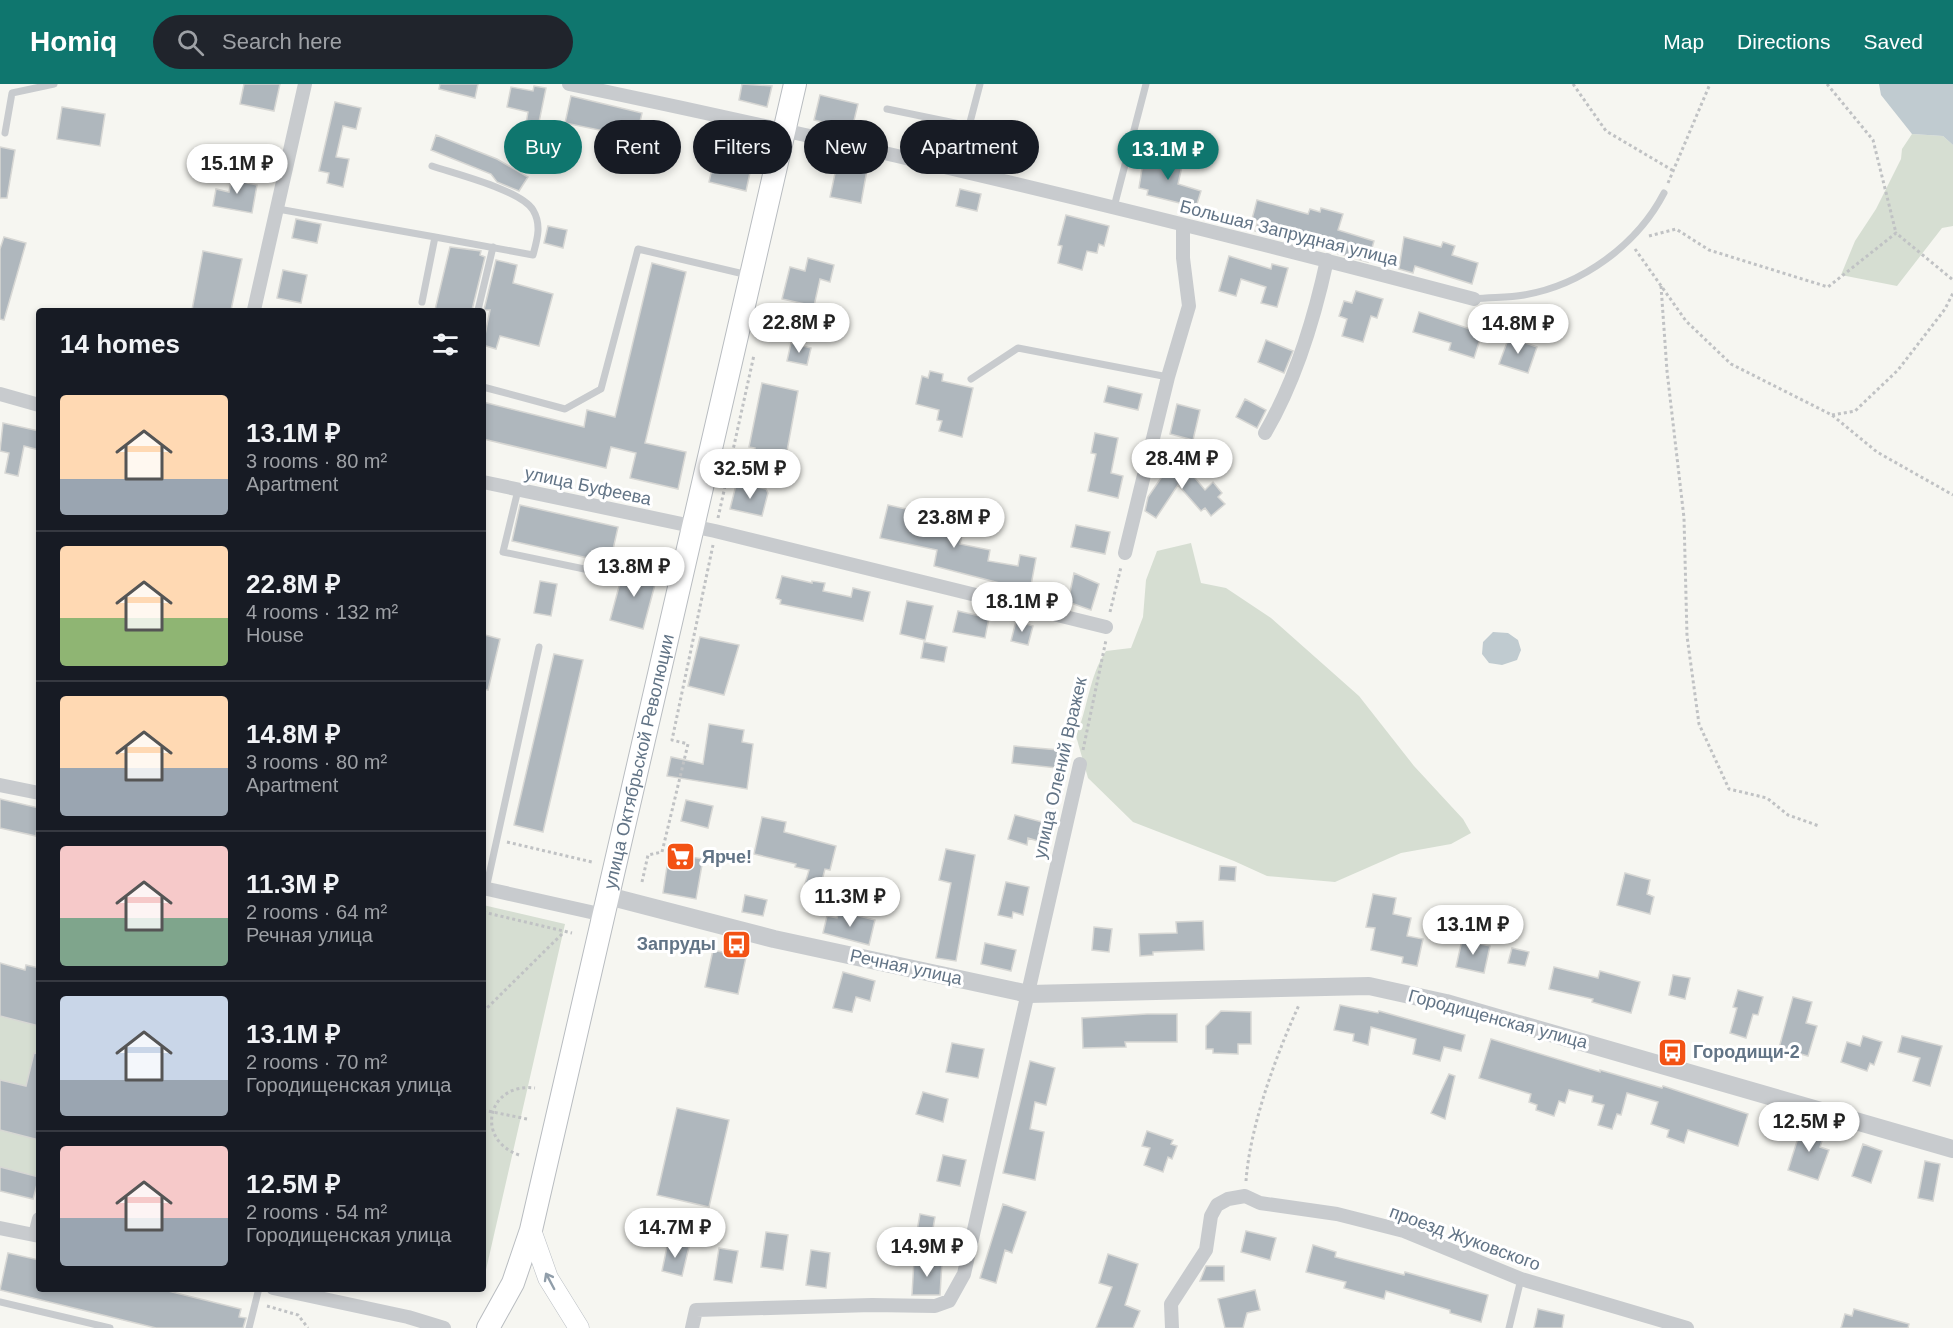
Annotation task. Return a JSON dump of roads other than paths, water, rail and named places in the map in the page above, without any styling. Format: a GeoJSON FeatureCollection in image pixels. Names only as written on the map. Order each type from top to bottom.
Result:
{"type":"FeatureCollection","features":[{"type":"Feature","properties":{"kind":"main road","name":"улица Октябрьской Революции"},"geometry":{"type":"LineString","coordinates":[[787,120],[795,84]]}},
{"type":"Feature","properties":{"kind":"main road","name":"улица Октябрьской Революции"},"geometry":{"type":"LineString","coordinates":[[489,1327],[513,1283],[531,1230],[775,174]]}},
{"type":"Feature","properties":{"kind":"main road"},"geometry":{"type":"LineString","coordinates":[[531,1230],[548,1278],[579,1328]]}},
{"type":"Feature","properties":{"kind":"street"},"geometry":{"type":"LineString","coordinates":[[254,308],[305,84]]}},
{"type":"Feature","properties":{"kind":"street","name":"Большая Запрудная улица"},"geometry":{"type":"LineString","coordinates":[[569,84],[742,120]]}},
{"type":"Feature","properties":{"kind":"street","name":"Большая Запрудная улица"},"geometry":{"type":"LineString","coordinates":[[792,131],[900,156]]}},
{"type":"Feature","properties":{"kind":"street","name":"Большая Запрудная улица"},"geometry":{"type":"LineString","coordinates":[[977,174],[1327,260],[1474,299]]}},
{"type":"Feature","properties":{"kind":"street"},"geometry":{"type":"LineString","coordinates":[[1125,553],[1168,377],[1189,306],[1183,258],[1183,226]]}},
{"type":"Feature","properties":{"kind":"street"},"geometry":{"type":"LineString","coordinates":[[1265,433],[1280,408],[1315,316],[1327,260]]}},
{"type":"Feature","properties":{"kind":"street"},"geometry":{"type":"LineString","coordinates":[[0,394],[36,404]]}},
{"type":"Feature","properties":{"kind":"street","name":"улица Буфеева"},"geometry":{"type":"LineString","coordinates":[[486,483],[716,531],[1106,627]]}},
{"type":"Feature","properties":{"kind":"street","name":"улица Олений Вражек"},"geometry":{"type":"LineString","coordinates":[[692,1328],[696,1310],[860,1305],[935,1306],[949,1300],[964,1274],[1080,764]]}},
{"type":"Feature","properties":{"kind":"street"},"geometry":{"type":"LineString","coordinates":[[0,785],[36,792]]}},
{"type":"Feature","properties":{"kind":"street","name":"Речная улица"},"geometry":{"type":"LineString","coordinates":[[486,888],[606,906],[774,939],[1029,994]]}},
{"type":"Feature","properties":{"kind":"street","name":"Городищенская улица"},"geometry":{"type":"LineString","coordinates":[[1029,994],[1369,986],[1446,1003],[1953,1149]]}},
{"type":"Feature","properties":{"kind":"street","name":"проезд Жуковского"},"geometry":{"type":"LineString","coordinates":[[1172,1328],[1171,1304],[1206,1250],[1211,1216],[1217,1205],[1228,1199],[1245,1196],[1260,1203],[1337,1214],[1404,1231],[1521,1279],[1687,1328]]}},
{"type":"Feature","properties":{"kind":"street"},"geometry":{"type":"LineString","coordinates":[[0,1227],[36,1236]]}},
{"type":"Feature","properties":{"kind":"street"},"geometry":{"type":"LineString","coordinates":[[292,1292],[408,1317],[444,1328]]}},
{"type":"Feature","properties":{"kind":"lane"},"geometry":{"type":"LineString","coordinates":[[5,133],[12,93],[54,84]]}},
{"type":"Feature","properties":{"kind":"lane"},"geometry":{"type":"LineString","coordinates":[[971,120],[980,84]]}},
{"type":"Feature","properties":{"kind":"lane"},"geometry":{"type":"LineString","coordinates":[[1114,207],[1146,84]]}},
{"type":"Feature","properties":{"kind":"lane"},"geometry":{"type":"LineString","coordinates":[[886,109],[940,120]]}},
{"type":"Feature","properties":{"kind":"lane"},"geometry":{"type":"LineString","coordinates":[[278,209],[533,255],[538,228],[533,210],[519,198],[432,166]]}},
{"type":"Feature","properties":{"kind":"lane"},"geometry":{"type":"LineString","coordinates":[[1474,299],[1525,295],[1578,278],[1629,241],[1654,213],[1664,193]]}},
{"type":"Feature","properties":{"kind":"lane"},"geometry":{"type":"LineString","coordinates":[[422,302],[435,237]]}},
{"type":"Feature","properties":{"kind":"lane"},"geometry":{"type":"LineString","coordinates":[[478,308],[493,247]]}},
{"type":"Feature","properties":{"kind":"lane"},"geometry":{"type":"LineString","coordinates":[[486,388],[565,409],[601,389],[638,249],[751,276]]}},
{"type":"Feature","properties":{"kind":"lane"},"geometry":{"type":"LineString","coordinates":[[971,379],[1018,348],[1168,377]]}},
{"type":"Feature","properties":{"kind":"lane"},"geometry":{"type":"LineString","coordinates":[[518,490],[502,552],[589,570]]}},
{"type":"Feature","properties":{"kind":"lane"},"geometry":{"type":"LineString","coordinates":[[486,880],[539,647]]}},
{"type":"Feature","properties":{"kind":"lane"},"geometry":{"type":"LineString","coordinates":[[1509,1328],[1521,1279]]}},
{"type":"Feature","properties":{"kind":"lane"},"geometry":{"type":"LineString","coordinates":[[249,1328],[258,1292]]}},
{"type":"Feature","properties":{"kind":"lane"},"geometry":{"type":"LineString","coordinates":[[0,1302],[110,1328]]}},
{"type":"Feature","properties":{"kind":"place","name":"Ярче!"},"geometry":{"type":"Point","coordinates":[681,857]}},
{"type":"Feature","properties":{"kind":"place","name":"Запруды"},"geometry":{"type":"Point","coordinates":[737,944]}},
{"type":"Feature","properties":{"kind":"place","name":"Городищи-2"},"geometry":{"type":"Point","coordinates":[1672,1052]}}]}
